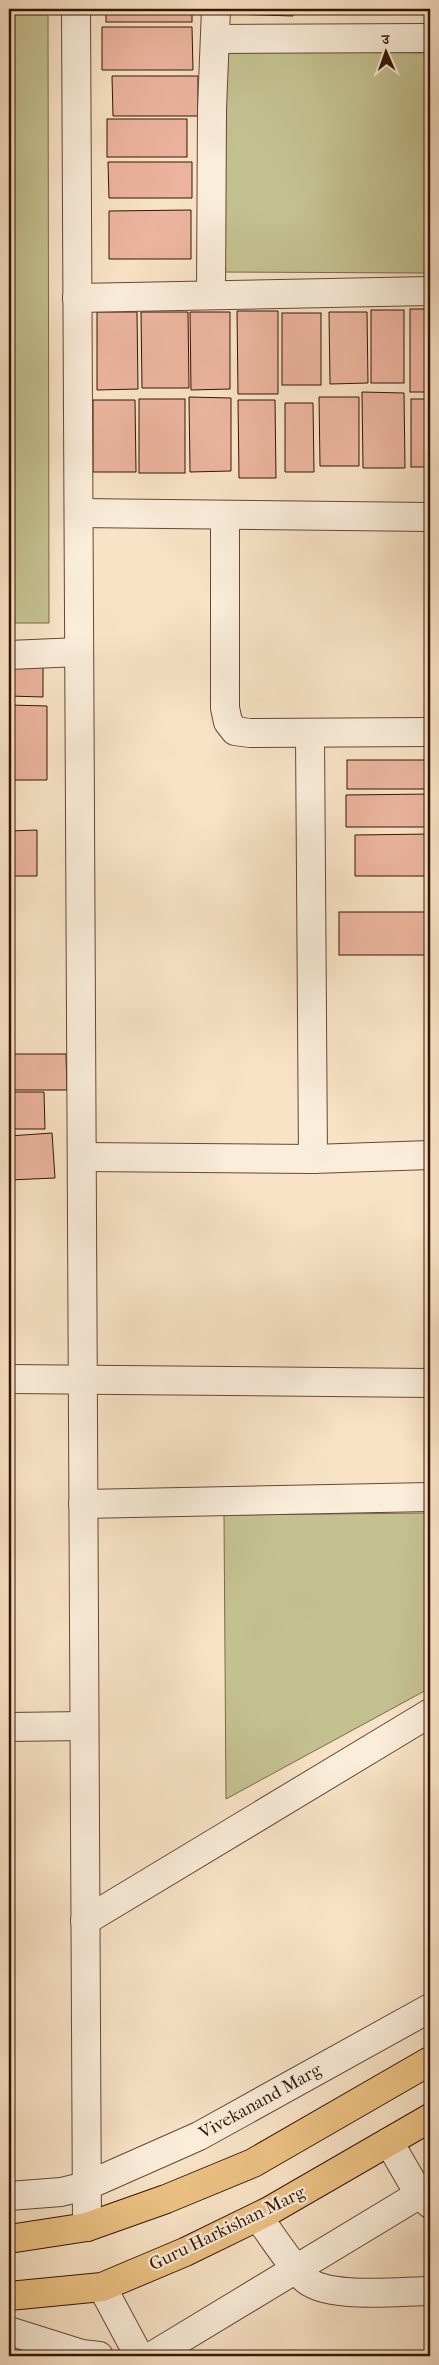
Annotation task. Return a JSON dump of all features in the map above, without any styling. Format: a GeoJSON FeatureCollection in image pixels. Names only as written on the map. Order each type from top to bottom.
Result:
{"type":"FeatureCollection","features":[{"type":"Feature","properties":{"kind":"main road"},"geometry":{"type":"LineString","coordinates":[[9,2239],[86,2227],[166,2199],[252,2163],[430,2061]]}},
{"type":"Feature","properties":{"kind":"main road","name":"Guru Harkishan Marg"},"geometry":{"type":"LineString","coordinates":[[9,2296],[102,2287],[185,2252],[258,2217],[430,2118]]}},
{"type":"Feature","properties":{"kind":"street"},"geometry":{"type":"LineString","coordinates":[[76,9],[86,2227]]}},
{"type":"Feature","properties":{"kind":"street"},"geometry":{"type":"LineString","coordinates":[[211,296],[212,109],[216,9]]}},
{"type":"Feature","properties":{"kind":"street"},"geometry":{"type":"LineString","coordinates":[[215,39],[430,38]]}},
{"type":"Feature","properties":{"kind":"street"},"geometry":{"type":"LineString","coordinates":[[77,298],[430,291]]}},
{"type":"Feature","properties":{"kind":"street"},"geometry":{"type":"LineString","coordinates":[[79,513],[430,517]]}},
{"type":"Feature","properties":{"kind":"street"},"geometry":{"type":"LineString","coordinates":[[225,515],[225,708],[228,722],[236,731],[310,734],[430,732]]}},
{"type":"Feature","properties":{"kind":"street"},"geometry":{"type":"LineString","coordinates":[[9,655],[79,652]]}},
{"type":"Feature","properties":{"kind":"street"},"geometry":{"type":"LineString","coordinates":[[310,734],[314,1159]]}},
{"type":"Feature","properties":{"kind":"street"},"geometry":{"type":"LineString","coordinates":[[82,1157],[314,1159],[430,1155]]}},
{"type":"Feature","properties":{"kind":"street"},"geometry":{"type":"LineString","coordinates":[[9,1379],[430,1383]]}},
{"type":"Feature","properties":{"kind":"street"},"geometry":{"type":"LineString","coordinates":[[83,1504],[430,1497]]}},
{"type":"Feature","properties":{"kind":"street"},"geometry":{"type":"LineString","coordinates":[[85,1920],[430,1713]]}},
{"type":"Feature","properties":{"kind":"street"},"geometry":{"type":"LineString","coordinates":[[9,1727],[84,1726]]}},
{"type":"Feature","properties":{"kind":"street","name":"Vivekanand Marg"},"geometry":{"type":"LineString","coordinates":[[9,2196],[61,2192],[86,2186],[199,2136],[430,2008]]}},
{"type":"Feature","properties":{"kind":"street"},"geometry":{"type":"LineString","coordinates":[[152,2356],[426,2195],[389,2142]]}},
{"type":"Feature","properties":{"kind":"street"},"geometry":{"type":"LineString","coordinates":[[258,2217],[305,2279],[318,2287],[337,2292],[430,2291]]}},
{"type":"Feature","properties":{"kind":"street"},"geometry":{"type":"LineString","coordinates":[[102,2287],[138,2356]]}},
{"type":"Feature","properties":{"kind":"street"},"geometry":{"type":"LineString","coordinates":[[9,2330],[82,2354],[99,2356]]}},
{"type":"Feature","properties":{"kind":"shaded area"},"geometry":{"type":"Polygon","coordinates":[[[9,9],[48,9],[49,623],[9,623],[9,9]]]}},
{"type":"Feature","properties":{"kind":"shaded area"},"geometry":{"type":"Polygon","coordinates":[[[220,51],[430,53],[430,273],[218,272],[220,51]]]}},
{"type":"Feature","properties":{"kind":"shaded area"},"geometry":{"type":"Polygon","coordinates":[[[430,1513],[430,1688],[226,1799],[224,1515],[430,1513]]]}},
{"type":"Feature","properties":{"kind":"building"},"geometry":{"type":"Polygon","coordinates":[[[106,9],[192,9],[192,22],[106,22],[106,9]]]}},
{"type":"Feature","properties":{"kind":"building"},"geometry":{"type":"Polygon","coordinates":[[[231,9],[293,9],[293,16],[231,14],[231,9]]]}},
{"type":"Feature","properties":{"kind":"building"},"geometry":{"type":"Polygon","coordinates":[[[102,27],[192,27],[193,70],[102,70],[102,27]]]}},
{"type":"Feature","properties":{"kind":"building"},"geometry":{"type":"Polygon","coordinates":[[[112,76],[198,76],[198,116],[113,116],[112,76]]]}},
{"type":"Feature","properties":{"kind":"building"},"geometry":{"type":"Polygon","coordinates":[[[107,119],[187,119],[187,157],[107,157],[107,119]]]}},
{"type":"Feature","properties":{"kind":"building"},"geometry":{"type":"Polygon","coordinates":[[[108,162],[192,162],[192,198],[109,198],[108,162]]]}},
{"type":"Feature","properties":{"kind":"building"},"geometry":{"type":"Polygon","coordinates":[[[191,210],[191,259],[109,259],[109,211],[191,210]]]}},
{"type":"Feature","properties":{"kind":"building"},"geometry":{"type":"Polygon","coordinates":[[[410,309],[430,309],[430,392],[410,392],[410,309]]]}},
{"type":"Feature","properties":{"kind":"building"},"geometry":{"type":"Polygon","coordinates":[[[371,310],[404,310],[404,383],[371,383],[371,310]]]}},
{"type":"Feature","properties":{"kind":"building"},"geometry":{"type":"Polygon","coordinates":[[[237,311],[278,311],[278,394],[238,394],[237,311]]]}},
{"type":"Feature","properties":{"kind":"building"},"geometry":{"type":"Polygon","coordinates":[[[97,312],[137,312],[138,389],[97,390],[97,312]]]}},
{"type":"Feature","properties":{"kind":"building"},"geometry":{"type":"Polygon","coordinates":[[[141,312],[188,312],[189,388],[142,388],[141,312]]]}},
{"type":"Feature","properties":{"kind":"building"},"geometry":{"type":"Polygon","coordinates":[[[190,312],[230,312],[230,389],[191,390],[190,312]]]}},
{"type":"Feature","properties":{"kind":"building"},"geometry":{"type":"Polygon","coordinates":[[[329,312],[367,312],[368,383],[330,384],[329,312]]]}},
{"type":"Feature","properties":{"kind":"building"},"geometry":{"type":"Polygon","coordinates":[[[282,313],[321,313],[321,385],[282,385],[282,313]]]}},
{"type":"Feature","properties":{"kind":"building"},"geometry":{"type":"Polygon","coordinates":[[[362,392],[404,393],[405,468],[363,468],[362,392]]]}},
{"type":"Feature","properties":{"kind":"building"},"geometry":{"type":"Polygon","coordinates":[[[189,397],[231,398],[231,471],[190,472],[189,397]]]}},
{"type":"Feature","properties":{"kind":"building"},"geometry":{"type":"Polygon","coordinates":[[[319,397],[359,397],[359,466],[320,466],[319,397]]]}},
{"type":"Feature","properties":{"kind":"building"},"geometry":{"type":"Polygon","coordinates":[[[139,399],[185,399],[185,473],[139,473],[139,399]]]}},
{"type":"Feature","properties":{"kind":"building"},"geometry":{"type":"Polygon","coordinates":[[[411,399],[430,399],[430,467],[411,467],[411,399]]]}},
{"type":"Feature","properties":{"kind":"building"},"geometry":{"type":"Polygon","coordinates":[[[93,400],[135,400],[136,472],[93,472],[93,400]]]}},
{"type":"Feature","properties":{"kind":"building"},"geometry":{"type":"Polygon","coordinates":[[[238,400],[275,400],[276,478],[239,478],[238,400]]]}},
{"type":"Feature","properties":{"kind":"building"},"geometry":{"type":"Polygon","coordinates":[[[285,403],[313,403],[314,472],[285,472],[285,403]]]}},
{"type":"Feature","properties":{"kind":"building"},"geometry":{"type":"Polygon","coordinates":[[[9,658],[43,659],[43,697],[9,696],[9,658]]]}},
{"type":"Feature","properties":{"kind":"building"},"geometry":{"type":"Polygon","coordinates":[[[9,705],[47,706],[47,780],[9,780],[9,705]]]}},
{"type":"Feature","properties":{"kind":"building"},"geometry":{"type":"Polygon","coordinates":[[[347,760],[430,760],[430,789],[347,789],[347,760]]]}},
{"type":"Feature","properties":{"kind":"building"},"geometry":{"type":"Polygon","coordinates":[[[430,794],[430,827],[346,827],[346,795],[430,794]]]}},
{"type":"Feature","properties":{"kind":"building"},"geometry":{"type":"Polygon","coordinates":[[[37,830],[37,876],[9,876],[9,831],[37,830]]]}},
{"type":"Feature","properties":{"kind":"building"},"geometry":{"type":"Polygon","coordinates":[[[430,834],[430,876],[355,876],[355,835],[430,834]]]}},
{"type":"Feature","properties":{"kind":"building"},"geometry":{"type":"Polygon","coordinates":[[[339,912],[430,912],[430,955],[339,955],[339,912]]]}},
{"type":"Feature","properties":{"kind":"building"},"geometry":{"type":"Polygon","coordinates":[[[9,1054],[66,1054],[67,1090],[9,1090],[9,1054]]]}},
{"type":"Feature","properties":{"kind":"building"},"geometry":{"type":"Polygon","coordinates":[[[9,1092],[44,1092],[45,1129],[9,1129],[9,1092]]]}},
{"type":"Feature","properties":{"kind":"building"},"geometry":{"type":"Polygon","coordinates":[[[52,1133],[55,1178],[9,1180],[9,1136],[52,1133]]]}}]}
